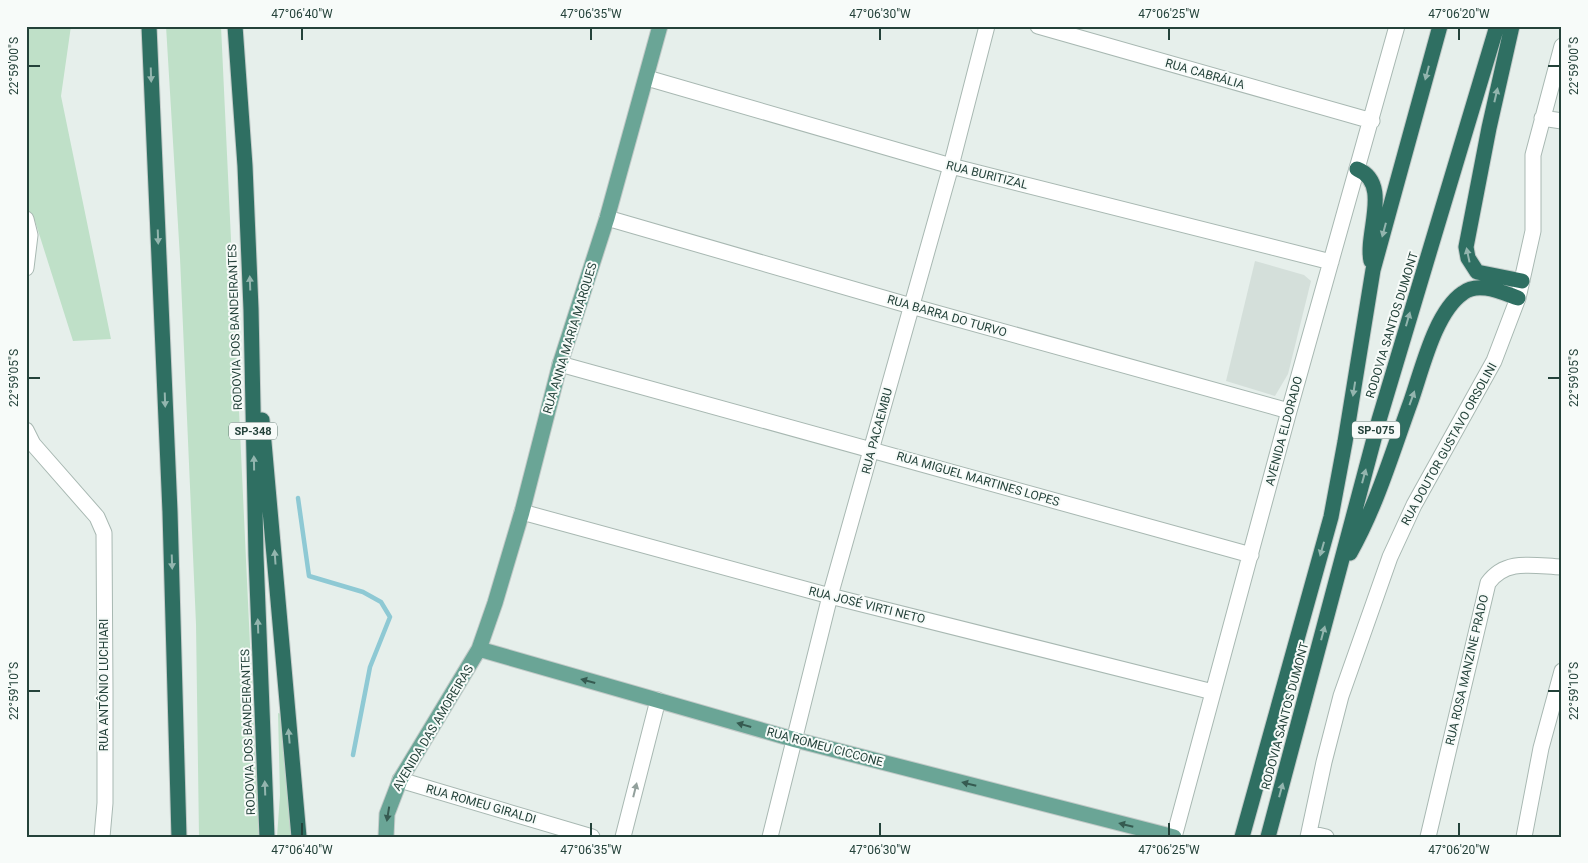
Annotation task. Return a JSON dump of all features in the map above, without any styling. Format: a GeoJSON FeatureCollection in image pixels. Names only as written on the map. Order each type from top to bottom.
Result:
{"type":"FeatureCollection","features":[{"type":"Feature","properties":{"kind":"highway"},"geometry":{"type":"LineString","coordinates":[[149,26],[170,512],[179,837]]}},
{"type":"Feature","properties":{"kind":"highway","name":"RODOVIA DOS BANDEIRANTES"},"geometry":{"type":"LineString","coordinates":[[235,26],[245,166],[251,309],[256,556],[267,837]]}},
{"type":"Feature","properties":{"kind":"highway","name":"RODOVIA SANTOS DUMONT"},"geometry":{"type":"LineString","coordinates":[[1242,837],[1331,517],[1373,270],[1440,26]]}},
{"type":"Feature","properties":{"kind":"highway","name":"RODOVIA SANTOS DUMONT"},"geometry":{"type":"LineString","coordinates":[[1268,837],[1379,420],[1497,26]]}},
{"type":"Feature","properties":{"kind":"highway"},"geometry":{"type":"LineString","coordinates":[[1512,26],[1489,128],[1466,247],[1468,258],[1477,272],[1522,281]]}},
{"type":"Feature","properties":{"kind":"highway"},"geometry":{"type":"LineString","coordinates":[[1357,169],[1369,176],[1375,189],[1370,242],[1373,270]]}},
{"type":"Feature","properties":{"kind":"highway"},"geometry":{"type":"LineString","coordinates":[[1339,572],[1368,519],[1445,313],[1454,301],[1471,289],[1485,289],[1518,298]]}},
{"type":"Feature","properties":{"kind":"highway"},"geometry":{"type":"LineString","coordinates":[[251,309],[299,837]]}},
{"type":"Feature","properties":{"kind":"main road","name":"RUA ANNA MARIA MARQUES"},"geometry":{"type":"LineString","coordinates":[[479,649],[522,512],[560,364],[607,218],[660,26]]}},
{"type":"Feature","properties":{"kind":"main road","name":"RUA ROMEU CICCONE"},"geometry":{"type":"LineString","coordinates":[[479,649],[796,740],[1174,837]]}},
{"type":"Feature","properties":{"kind":"main road","name":"AVENIDA DAS AMOREIRAS"},"geometry":{"type":"LineString","coordinates":[[386,837],[387,814],[400,780],[479,649]]}},
{"type":"Feature","properties":{"kind":"street","name":"RUA PACAEMBU"},"geometry":{"type":"LineString","coordinates":[[770,837],[796,740],[830,596],[951,166],[987,26]]}},
{"type":"Feature","properties":{"kind":"street","name":"RUA CABRÁLIA"},"geometry":{"type":"LineString","coordinates":[[1038,26],[1372,121]]}},
{"type":"Feature","properties":{"kind":"street","name":"AVENIDA ELDORADO"},"geometry":{"type":"LineString","coordinates":[[1174,837],[1289,411],[1372,121],[1397,26]]}},
{"type":"Feature","properties":{"kind":"street","name":"RUA DOUTOR GUSTAVO ORSOLINI"},"geometry":{"type":"LineString","coordinates":[[1309,835],[1324,762],[1341,696],[1390,557],[1414,505],[1494,361],[1518,298],[1533,231],[1531,170],[1542,118],[1562,46]]}},
{"type":"Feature","properties":{"kind":"street","name":"RUA BURITIZAL"},"geometry":{"type":"LineString","coordinates":[[647,78],[951,166],[1331,262]]}},
{"type":"Feature","properties":{"kind":"street"},"geometry":{"type":"LineString","coordinates":[[1542,118],[1562,121]]}},
{"type":"Feature","properties":{"kind":"street"},"geometry":{"type":"LineString","coordinates":[[26,218],[30,236],[26,268]]}},
{"type":"Feature","properties":{"kind":"street","name":"RUA BARRA DO TURVO"},"geometry":{"type":"LineString","coordinates":[[607,218],[911,306],[1289,411]]}},
{"type":"Feature","properties":{"kind":"street","name":"RUA MIGUEL MARTINES LOPES"},"geometry":{"type":"LineString","coordinates":[[560,364],[1251,555]]}},
{"type":"Feature","properties":{"kind":"street"},"geometry":{"type":"LineString","coordinates":[[26,430],[30,442]]}},
{"type":"Feature","properties":{"kind":"street","name":"RUA ANTÔNIO LUCHIARI"},"geometry":{"type":"LineString","coordinates":[[30,442],[97,517],[104,533],[105,803],[102,837]]}},
{"type":"Feature","properties":{"kind":"street","name":"RUA JOSÉ VIRTI NETO"},"geometry":{"type":"LineString","coordinates":[[522,512],[830,596],[1213,692]]}},
{"type":"Feature","properties":{"kind":"street","name":"RUA ROSA MANZINE PRADO"},"geometry":{"type":"LineString","coordinates":[[1428,837],[1488,583],[1501,569],[1511,566],[1562,567]]}},
{"type":"Feature","properties":{"kind":"street"},"geometry":{"type":"LineString","coordinates":[[1524,837],[1541,748],[1562,671]]}},
{"type":"Feature","properties":{"kind":"street"},"geometry":{"type":"LineString","coordinates":[[623,837],[658,700]]}},
{"type":"Feature","properties":{"kind":"street","name":"RUA ROMEU GIRALDI"},"geometry":{"type":"LineString","coordinates":[[400,780],[592,837]]}},
{"type":"Feature","properties":{"kind":"street"},"geometry":{"type":"LineString","coordinates":[[1309,835],[1326,837]]}},
{"type":"Feature","properties":{"kind":"shaded area"},"geometry":{"type":"Polygon","coordinates":[[[1255,261],[1304,275],[1311,281],[1288,374],[1275,396],[1226,381],[1255,261]]]}},
{"type":"Feature","properties":{"kind":"green space"},"geometry":{"type":"Polygon","coordinates":[[[26,26],[71,26],[61,96],[111,339],[73,341],[35,221],[26,212],[26,26]]]}},
{"type":"Feature","properties":{"kind":"green space"},"geometry":{"type":"Polygon","coordinates":[[[166,26],[221,26],[259,837],[199,837],[196,624],[180,258],[166,26]]]}},
{"type":"Feature","properties":{"kind":"green space"},"geometry":{"type":"Polygon","coordinates":[[[278,713],[281,714],[292,837],[277,837],[280,795],[278,713]]]}},
{"type":"Feature","properties":{"kind":"waterway"},"geometry":{"type":"LineString","coordinates":[[298,498],[309,576],[363,592],[381,602],[390,617],[370,667],[353,755]]}}]}
